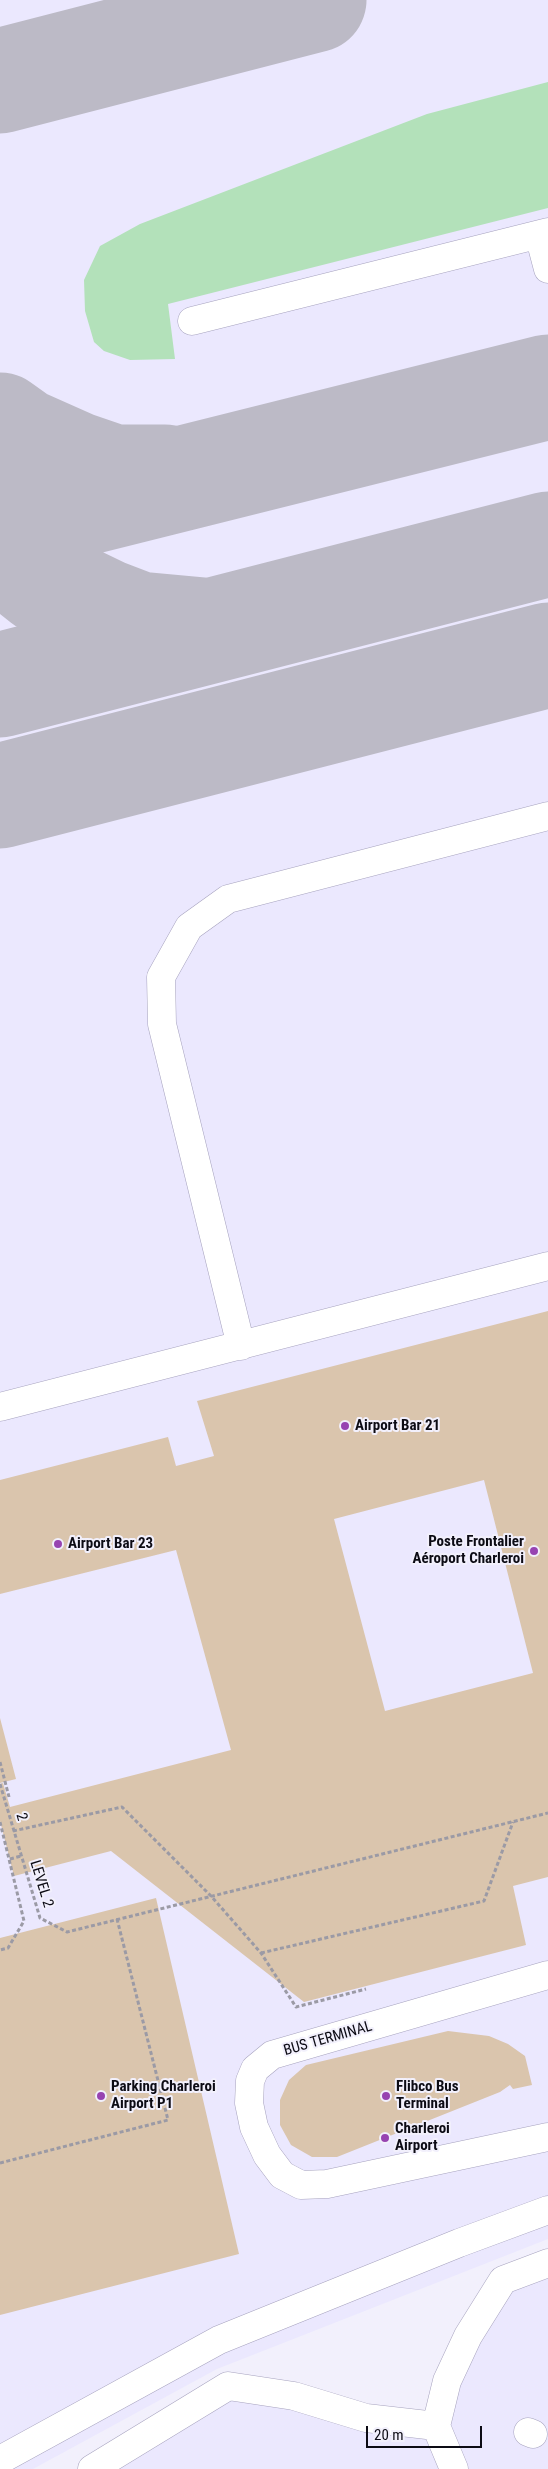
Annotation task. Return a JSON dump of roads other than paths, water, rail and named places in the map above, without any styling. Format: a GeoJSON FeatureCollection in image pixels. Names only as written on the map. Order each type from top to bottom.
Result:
{"type":"FeatureCollection","features":[{"type":"Feature","properties":{"kind":"street"},"geometry":{"type":"LineString","coordinates":[[192,321],[544,234],[548,269]]}},
{"type":"Feature","properties":{"kind":"street"},"geometry":{"type":"LineString","coordinates":[[240,1346],[162,1024],[161,977],[189,927],[228,899],[548,816]]}},
{"type":"Feature","properties":{"kind":"street"},"geometry":{"type":"LineString","coordinates":[[0,1407],[548,1266]]}},
{"type":"Feature","properties":{"kind":"street","name":"BUS TERMINAL"},"geometry":{"type":"LineString","coordinates":[[548,1975],[272,2055],[255,2069],[250,2081],[249,2103],[254,2127],[268,2155],[282,2175],[301,2184],[327,2184],[548,2137]]}},
{"type":"Feature","properties":{"kind":"street"},"geometry":{"type":"LineString","coordinates":[[0,2460],[219,2340],[460,2243],[548,2210]]}},
{"type":"Feature","properties":{"kind":"street"},"geometry":{"type":"LineString","coordinates":[[454,2469],[436,2426],[447,2381],[468,2336],[502,2280],[548,2263]]}},
{"type":"Feature","properties":{"kind":"street"},"geometry":{"type":"LineString","coordinates":[[92,2469],[228,2386],[294,2396],[366,2418],[436,2426]]}},
{"type":"Feature","properties":{"kind":"place","name":"Airport Bar 21"},"geometry":{"type":"Point","coordinates":[345,1426]}},
{"type":"Feature","properties":{"kind":"place","name":"Airport Bar 23"},"geometry":{"type":"Point","coordinates":[58,1544]}},
{"type":"Feature","properties":{"kind":"place","name":"Poste Frontalier Aéroport Charleroi"},"geometry":{"type":"Point","coordinates":[534,1551]}},
{"type":"Feature","properties":{"kind":"place","name":"Parking Charleroi Airport P1"},"geometry":{"type":"Point","coordinates":[101,2096]}},
{"type":"Feature","properties":{"kind":"place","name":"Flibco Bus Terminal"},"geometry":{"type":"Point","coordinates":[386,2096]}},
{"type":"Feature","properties":{"kind":"place","name":"Charleroi Airport"},"geometry":{"type":"Point","coordinates":[385,2138]}}]}
